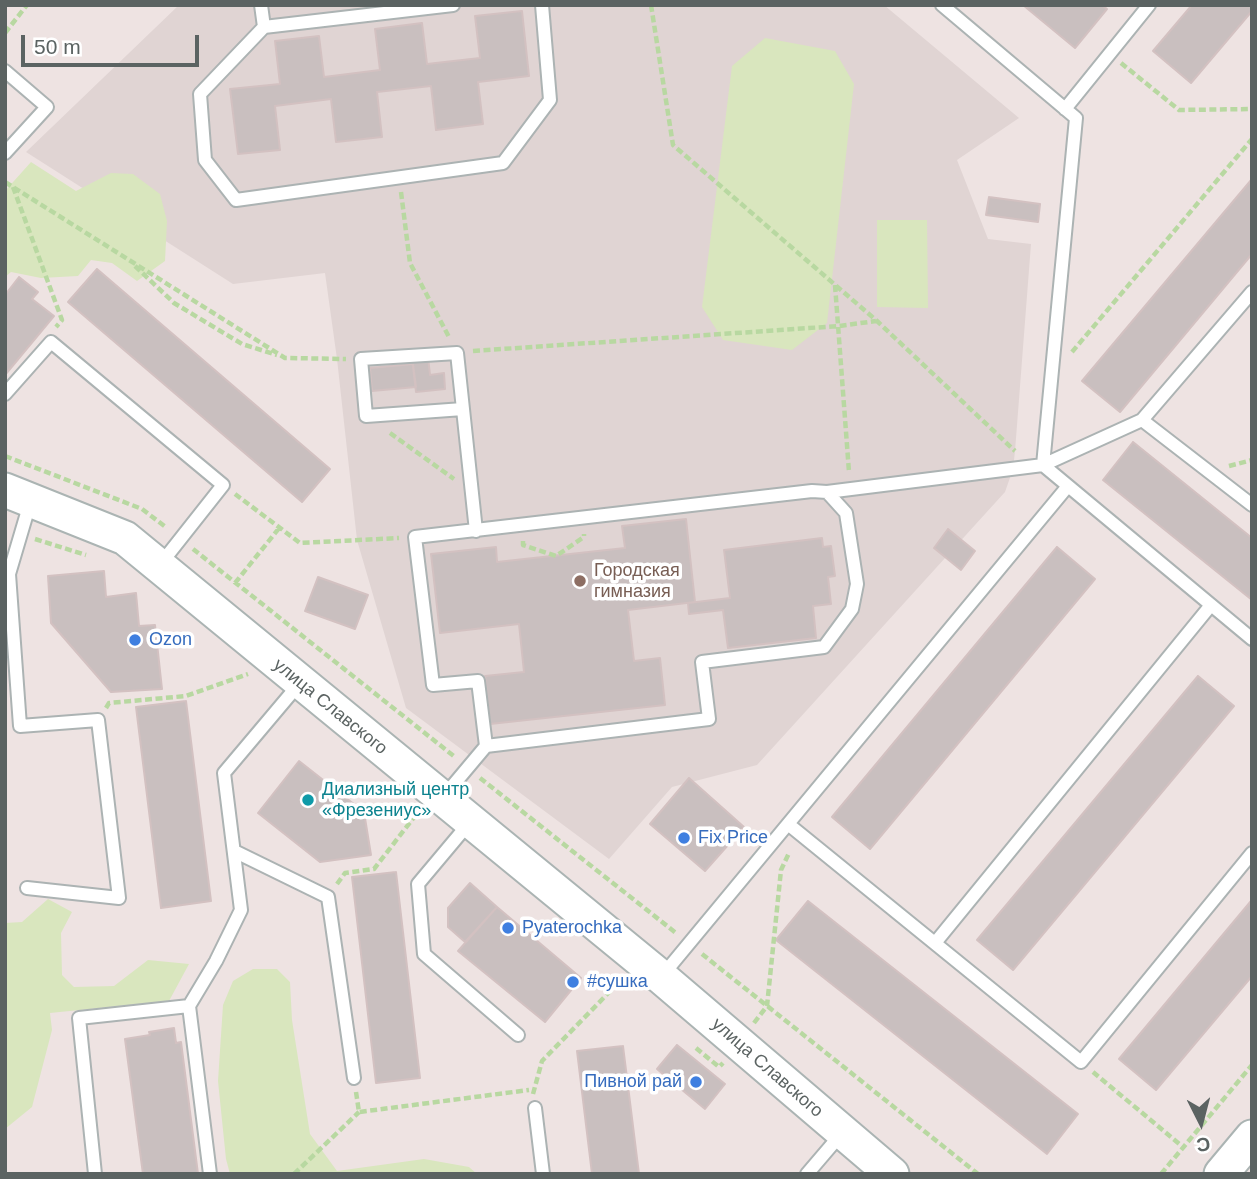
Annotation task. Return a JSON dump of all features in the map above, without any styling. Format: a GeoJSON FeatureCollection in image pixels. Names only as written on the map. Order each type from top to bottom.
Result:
{"type":"FeatureCollection","features":[{"type":"Feature","properties":{"kind":"street","name":"улица Славского"},"geometry":{"type":"LineString","coordinates":[[18,495],[125,538],[300,682],[428,807],[470,822],[650,968],[892,1174]]}},
{"type":"Feature","properties":{"kind":"street"},"geometry":{"type":"LineString","coordinates":[[1221,1174],[1252,1137]]}},
{"type":"Feature","properties":{"kind":"lane"},"geometry":{"type":"LineString","coordinates":[[261,5],[264,27]]}},
{"type":"Feature","properties":{"kind":"lane"},"geometry":{"type":"LineString","coordinates":[[453,5],[264,27],[200,94],[205,160],[236,200],[503,163],[550,100],[542,5]]}},
{"type":"Feature","properties":{"kind":"lane"},"geometry":{"type":"LineString","coordinates":[[942,5],[1076,118],[1043,465]]}},
{"type":"Feature","properties":{"kind":"lane"},"geometry":{"type":"LineString","coordinates":[[1065,109],[1148,6]]}},
{"type":"Feature","properties":{"kind":"lane"},"geometry":{"type":"LineString","coordinates":[[5,71],[47,107],[5,153]]}},
{"type":"Feature","properties":{"kind":"lane"},"geometry":{"type":"LineString","coordinates":[[486,746],[478,681],[433,685],[415,537],[812,491],[850,491],[1043,465],[1142,420],[1252,292]]}},
{"type":"Feature","properties":{"kind":"lane"},"geometry":{"type":"LineString","coordinates":[[5,394],[51,342],[223,485],[159,566]]}},
{"type":"Feature","properties":{"kind":"lane"},"geometry":{"type":"LineString","coordinates":[[463,409],[366,416],[360,359],[457,352],[476,530]]}},
{"type":"Feature","properties":{"kind":"lane"},"geometry":{"type":"LineString","coordinates":[[1142,420],[1252,505]]}},
{"type":"Feature","properties":{"kind":"lane"},"geometry":{"type":"LineString","coordinates":[[1043,465],[1252,639]]}},
{"type":"Feature","properties":{"kind":"lane"},"geometry":{"type":"LineString","coordinates":[[650,968],[689,943],[1068,486]]}},
{"type":"Feature","properties":{"kind":"lane"},"geometry":{"type":"LineString","coordinates":[[428,807],[468,768],[486,746],[709,719],[702,662],[824,647],[852,609],[857,584],[846,513],[827,492]]}},
{"type":"Feature","properties":{"kind":"lane"},"geometry":{"type":"LineString","coordinates":[[18,495],[20,535],[9,574],[20,726],[98,720],[119,898],[27,888]]}},
{"type":"Feature","properties":{"kind":"lane"},"geometry":{"type":"LineString","coordinates":[[935,943],[1211,605]]}},
{"type":"Feature","properties":{"kind":"lane"},"geometry":{"type":"LineString","coordinates":[[210,1174],[189,1006],[216,961],[241,910],[225,773],[300,682]]}},
{"type":"Feature","properties":{"kind":"lane"},"geometry":{"type":"LineString","coordinates":[[470,822],[418,884],[424,954],[518,1035]]}},
{"type":"Feature","properties":{"kind":"lane"},"geometry":{"type":"LineString","coordinates":[[788,824],[1081,1062],[1252,853]]}},
{"type":"Feature","properties":{"kind":"lane"},"geometry":{"type":"LineString","coordinates":[[234,851],[328,897],[354,1078]]}},
{"type":"Feature","properties":{"kind":"lane"},"geometry":{"type":"LineString","coordinates":[[95,1174],[79,1018],[189,1006]]}},
{"type":"Feature","properties":{"kind":"lane"},"geometry":{"type":"LineString","coordinates":[[535,1108],[543,1174]]}},
{"type":"Feature","properties":{"kind":"lane"},"geometry":{"type":"LineString","coordinates":[[807,1174],[842,1133]]}},
{"type":"Feature","properties":{"kind":"path"},"geometry":{"type":"LineString","coordinates":[[5,33],[27,5]]}},
{"type":"Feature","properties":{"kind":"path"},"geometry":{"type":"LineString","coordinates":[[652,5],[673,145],[877,321],[1015,452],[1026,450]]}},
{"type":"Feature","properties":{"kind":"path"},"geometry":{"type":"LineString","coordinates":[[1110,54],[1179,110],[1252,109]]}},
{"type":"Feature","properties":{"kind":"path"},"geometry":{"type":"LineString","coordinates":[[1051,376],[1252,139]]}},
{"type":"Feature","properties":{"kind":"path"},"geometry":{"type":"LineString","coordinates":[[399,177],[410,263],[457,352],[839,326],[877,321]]}},
{"type":"Feature","properties":{"kind":"path"},"geometry":{"type":"LineString","coordinates":[[5,182],[285,358]]}},
{"type":"Feature","properties":{"kind":"path"},"geometry":{"type":"LineString","coordinates":[[13,187],[62,320],[51,333]]}},
{"type":"Feature","properties":{"kind":"path"},"geometry":{"type":"LineString","coordinates":[[127,258],[174,303],[242,344],[285,358],[360,359]]}},
{"type":"Feature","properties":{"kind":"path"},"geometry":{"type":"LineString","coordinates":[[834,284],[850,491]]}},
{"type":"Feature","properties":{"kind":"path"},"geometry":{"type":"LineString","coordinates":[[366,416],[470,491]]}},
{"type":"Feature","properties":{"kind":"path"},"geometry":{"type":"LineString","coordinates":[[5,456],[142,509],[978,1174]]}},
{"type":"Feature","properties":{"kind":"path"},"geometry":{"type":"LineString","coordinates":[[223,485],[242,495],[300,543],[415,537]]}},
{"type":"Feature","properties":{"kind":"path"},"geometry":{"type":"LineString","coordinates":[[235,583],[280,527]]}},
{"type":"Feature","properties":{"kind":"path"},"geometry":{"type":"LineString","coordinates":[[20,535],[87,556]]}},
{"type":"Feature","properties":{"kind":"path"},"geometry":{"type":"LineString","coordinates":[[523,545],[556,556],[584,537]]}},
{"type":"Feature","properties":{"kind":"path"},"geometry":{"type":"LineString","coordinates":[[98,720],[109,703],[186,696],[249,674]]}},
{"type":"Feature","properties":{"kind":"path"},"geometry":{"type":"LineString","coordinates":[[328,897],[345,873],[374,869],[428,807]]}},
{"type":"Feature","properties":{"kind":"path"},"geometry":{"type":"LineString","coordinates":[[535,1108],[533,1089],[542,1060],[620,981],[650,968]]}},
{"type":"Feature","properties":{"kind":"path"},"geometry":{"type":"LineString","coordinates":[[1081,1062],[1183,1147]]}},
{"type":"Feature","properties":{"kind":"path"},"geometry":{"type":"LineString","coordinates":[[1161,1174],[1252,1065]]}},
{"type":"Feature","properties":{"kind":"path"},"geometry":{"type":"LineString","coordinates":[[354,1078],[359,1112]]}},
{"type":"Feature","properties":{"kind":"path"},"geometry":{"type":"LineString","coordinates":[[294,1174],[359,1112],[533,1089]]}},
{"type":"Feature","properties":{"kind":"shaded area"},"geometry":{"type":"Polygon","coordinates":[[[179,5],[884,5],[1019,118],[957,160],[988,239],[1031,244],[1015,451],[1013,469],[1005,492],[757,765],[672,787],[609,859],[406,708],[357,540],[325,273],[233,284],[26,152],[179,5]]]}},
{"type":"Feature","properties":{"kind":"green space"},"geometry":{"type":"Polygon","coordinates":[[[765,38],[835,51],[854,84],[827,323],[792,350],[723,340],[702,307],[732,66],[765,38]]]}},
{"type":"Feature","properties":{"kind":"green space"},"geometry":{"type":"Polygon","coordinates":[[[31,162],[76,191],[111,173],[133,174],[160,194],[167,221],[165,261],[137,281],[112,263],[91,260],[78,276],[41,278],[11,272],[5,277],[5,191],[31,162]]]}},
{"type":"Feature","properties":{"kind":"green space"},"geometry":{"type":"Polygon","coordinates":[[[877,220],[927,220],[928,308],[877,307],[877,220]]]}},
{"type":"Feature","properties":{"kind":"green space"},"geometry":{"type":"Polygon","coordinates":[[[48,899],[72,912],[61,933],[62,975],[74,987],[114,986],[148,960],[189,964],[169,1001],[50,1013],[52,1030],[32,1107],[5,1129],[5,923],[22,922],[48,899]]]}},
{"type":"Feature","properties":{"kind":"green space"},"geometry":{"type":"Polygon","coordinates":[[[253,969],[277,969],[290,982],[292,1020],[310,1134],[337,1171],[424,1159],[469,1167],[477,1174],[230,1174],[218,1081],[223,1005],[233,981],[253,969]]]}},
{"type":"Feature","properties":{"kind":"building"},"geometry":{"type":"Polygon","coordinates":[[[1023,5],[1102,5],[1107,9],[1075,48],[1023,5]]]}},
{"type":"Feature","properties":{"kind":"building"},"geometry":{"type":"Polygon","coordinates":[[[1192,5],[1252,5],[1252,11],[1191,83],[1153,51],[1192,5]]]}},
{"type":"Feature","properties":{"kind":"building"},"geometry":{"type":"Polygon","coordinates":[[[522,11],[529,76],[478,82],[483,124],[436,130],[431,86],[377,92],[382,137],[336,142],[331,99],[275,106],[280,150],[238,154],[230,89],[280,84],[275,41],[319,36],[324,77],[380,70],[375,29],[422,23],[427,64],[480,58],[475,16],[522,11]]]}},
{"type":"Feature","properties":{"kind":"building"},"geometry":{"type":"Polygon","coordinates":[[[1252,179],[1252,254],[1120,412],[1082,381],[1252,179]]]}},
{"type":"Feature","properties":{"kind":"building"},"geometry":{"type":"Polygon","coordinates":[[[989,197],[1040,204],[1038,222],[986,215],[989,197]]]}},
{"type":"Feature","properties":{"kind":"building"},"geometry":{"type":"Polygon","coordinates":[[[97,269],[330,469],[302,502],[68,302],[97,269]]]}},
{"type":"Feature","properties":{"kind":"building"},"geometry":{"type":"Polygon","coordinates":[[[19,277],[38,292],[32,299],[54,316],[5,375],[5,295],[19,277]]]}},
{"type":"Feature","properties":{"kind":"building"},"geometry":{"type":"Polygon","coordinates":[[[428,357],[430,375],[444,373],[445,389],[416,392],[412,358],[428,357]]]}},
{"type":"Feature","properties":{"kind":"building"},"geometry":{"type":"Polygon","coordinates":[[[413,364],[416,387],[372,391],[370,368],[413,364]]]}},
{"type":"Feature","properties":{"kind":"building"},"geometry":{"type":"Polygon","coordinates":[[[1133,442],[1252,538],[1252,600],[1103,480],[1133,442]]]}},
{"type":"Feature","properties":{"kind":"building"},"geometry":{"type":"Polygon","coordinates":[[[686,519],[695,602],[628,610],[634,661],[660,658],[665,705],[490,724],[485,676],[524,672],[519,624],[440,633],[431,554],[496,547],[497,562],[625,548],[622,526],[686,519]]]}},
{"type":"Feature","properties":{"kind":"building"},"geometry":{"type":"Polygon","coordinates":[[[948,529],[975,551],[961,570],[934,548],[948,529]]]}},
{"type":"Feature","properties":{"kind":"building"},"geometry":{"type":"Polygon","coordinates":[[[822,538],[823,547],[831,546],[835,576],[828,577],[831,604],[813,606],[816,638],[728,648],[723,610],[689,614],[688,603],[730,598],[724,550],[822,538]]]}},
{"type":"Feature","properties":{"kind":"building"},"geometry":{"type":"Polygon","coordinates":[[[1057,547],[1095,579],[870,849],[832,817],[1057,547]]]}},
{"type":"Feature","properties":{"kind":"building"},"geometry":{"type":"Polygon","coordinates":[[[104,571],[106,597],[136,593],[139,626],[155,625],[162,689],[111,692],[51,623],[48,576],[104,571]]]}},
{"type":"Feature","properties":{"kind":"building"},"geometry":{"type":"Polygon","coordinates":[[[318,577],[368,595],[355,629],[305,611],[318,577]]]}},
{"type":"Feature","properties":{"kind":"building"},"geometry":{"type":"Polygon","coordinates":[[[1198,676],[1234,706],[1013,970],[977,940],[1198,676]]]}},
{"type":"Feature","properties":{"kind":"building"},"geometry":{"type":"Polygon","coordinates":[[[186,701],[211,901],[161,908],[136,707],[186,701]]]}},
{"type":"Feature","properties":{"kind":"building","name":"Диализный центр «Фрезениус»"},"geometry":{"type":"Polygon","coordinates":[[[299,761],[364,812],[371,855],[320,862],[258,813],[299,761]]]}},
{"type":"Feature","properties":{"kind":"building"},"geometry":{"type":"Polygon","coordinates":[[[689,778],[744,827],[705,871],[650,824],[689,778]]]}},
{"type":"Feature","properties":{"kind":"building"},"geometry":{"type":"Polygon","coordinates":[[[396,872],[420,1078],[376,1083],[352,877],[396,872]]]}},
{"type":"Feature","properties":{"kind":"building"},"geometry":{"type":"Polygon","coordinates":[[[470,883],[497,907],[465,942],[448,927],[448,908],[470,883]]]}},
{"type":"Feature","properties":{"kind":"building"},"geometry":{"type":"Polygon","coordinates":[[[808,901],[1078,1114],[1047,1154],[776,940],[808,901]]]}},
{"type":"Feature","properties":{"kind":"building"},"geometry":{"type":"Polygon","coordinates":[[[1251,901],[1252,976],[1156,1090],[1119,1059],[1251,901]]]}},
{"type":"Feature","properties":{"kind":"building"},"geometry":{"type":"Polygon","coordinates":[[[497,907],[581,978],[545,1022],[458,951],[497,907]]]}},
{"type":"Feature","properties":{"kind":"building"},"geometry":{"type":"Polygon","coordinates":[[[174,1028],[176,1043],[181,1042],[198,1174],[143,1174],[125,1039],[174,1028]]]}},
{"type":"Feature","properties":{"kind":"building"},"geometry":{"type":"Polygon","coordinates":[[[677,1045],[725,1084],[705,1109],[657,1069],[677,1045]]]}},
{"type":"Feature","properties":{"kind":"building"},"geometry":{"type":"Polygon","coordinates":[[[623,1046],[639,1174],[592,1174],[577,1051],[623,1046]]]}},
{"type":"Feature","properties":{"kind":"place","name":"Городская гимназия"},"geometry":{"type":"Point","coordinates":[580,581]}},
{"type":"Feature","properties":{"kind":"place","name":"Ozon"},"geometry":{"type":"Point","coordinates":[135,640]}},
{"type":"Feature","properties":{"kind":"place","name":"Диализный центр «Фрезениус»"},"geometry":{"type":"Point","coordinates":[308,800]}},
{"type":"Feature","properties":{"kind":"place","name":"Fix Price"},"geometry":{"type":"Point","coordinates":[684,838]}},
{"type":"Feature","properties":{"kind":"place","name":"Pyaterochka"},"geometry":{"type":"Point","coordinates":[508,928]}},
{"type":"Feature","properties":{"kind":"place","name":"#сушка"},"geometry":{"type":"Point","coordinates":[573,982]}},
{"type":"Feature","properties":{"kind":"place","name":"Пивной рай"},"geometry":{"type":"Point","coordinates":[696,1082]}}]}
